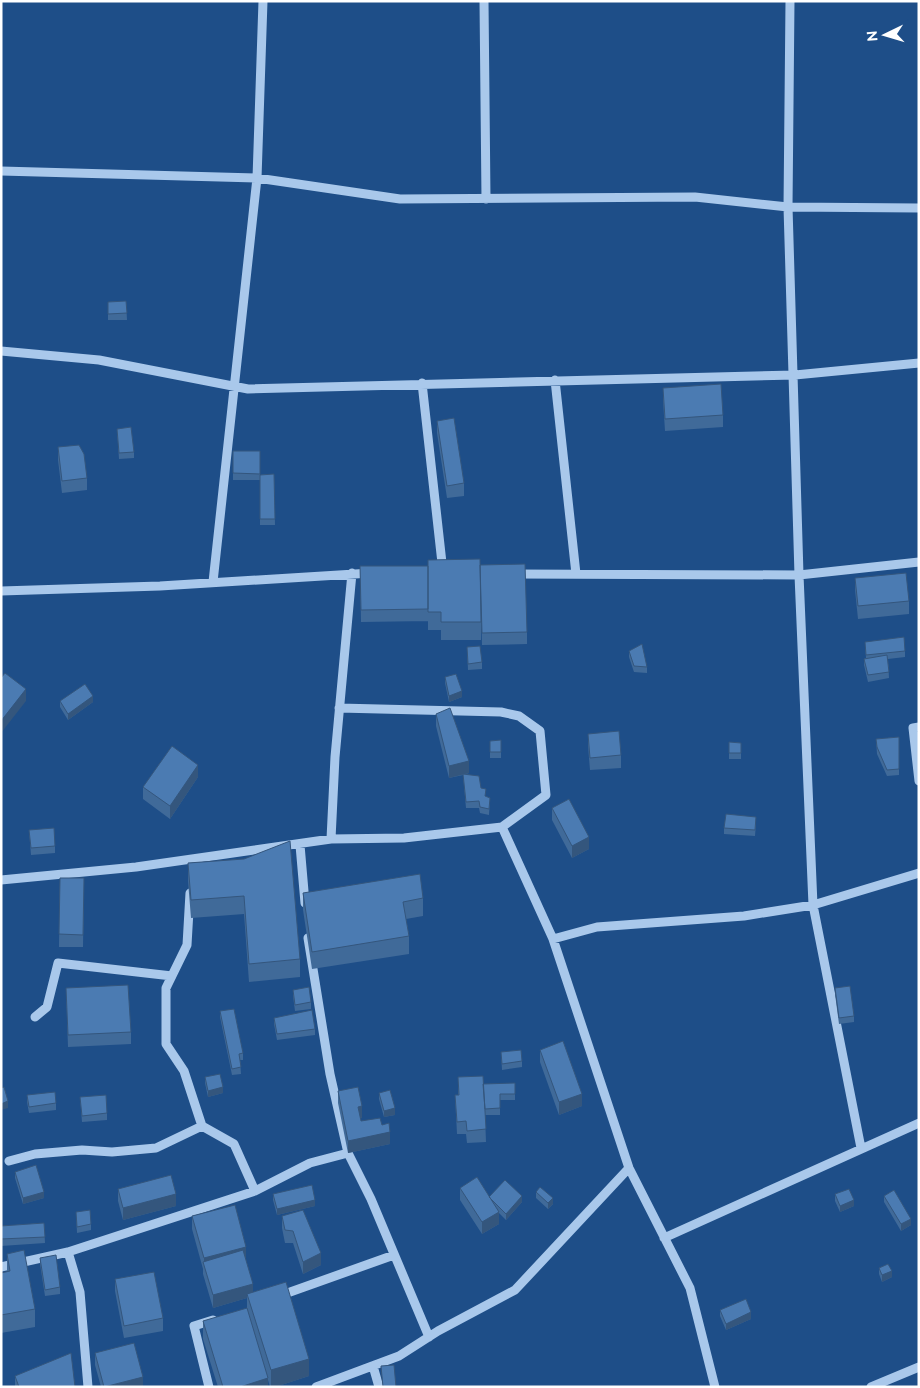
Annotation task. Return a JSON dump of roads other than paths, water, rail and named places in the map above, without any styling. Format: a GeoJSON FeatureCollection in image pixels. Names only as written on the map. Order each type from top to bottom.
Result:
{"type":"FeatureCollection","features":[{"type":"Feature","properties":{"kind":"street"},"geometry":{"type":"LineString","coordinates":[[213,582],[258,178],[264,1]]}},
{"type":"Feature","properties":{"kind":"street"},"geometry":{"type":"LineString","coordinates":[[484,1],[486,199]]}},
{"type":"Feature","properties":{"kind":"street"},"geometry":{"type":"LineString","coordinates":[[790,1],[788,207],[795,375],[799,574],[813,904],[861,1148]]}},
{"type":"Feature","properties":{"kind":"street"},"geometry":{"type":"LineString","coordinates":[[1,171],[258,178],[400,199],[695,197],[788,207],[919,208]]}},
{"type":"Feature","properties":{"kind":"street"},"geometry":{"type":"LineString","coordinates":[[1,350],[99,360],[248,389],[422,383],[795,375],[919,363]]}},
{"type":"Feature","properties":{"kind":"street"},"geometry":{"type":"LineString","coordinates":[[556,380],[576,574]]}},
{"type":"Feature","properties":{"kind":"street"},"geometry":{"type":"LineString","coordinates":[[422,383],[444,574]]}},
{"type":"Feature","properties":{"kind":"street"},"geometry":{"type":"LineString","coordinates":[[500,574],[799,574],[919,562]]}},
{"type":"Feature","properties":{"kind":"street"},"geometry":{"type":"LineString","coordinates":[[331,839],[335,757],[352,573]]}},
{"type":"Feature","properties":{"kind":"street"},"geometry":{"type":"LineString","coordinates":[[1,591],[380,573]]}},
{"type":"Feature","properties":{"kind":"street"},"geometry":{"type":"LineString","coordinates":[[1,880],[192,869],[331,839],[404,838],[502,826],[546,794],[540,731],[519,716],[501,712],[340,708]]}},
{"type":"Feature","properties":{"kind":"street"},"geometry":{"type":"LineString","coordinates":[[919,727],[913,728],[919,781]]}},
{"type":"Feature","properties":{"kind":"street"},"geometry":{"type":"LineString","coordinates":[[502,826],[552,939],[629,1168],[690,1288],[715,1387]]}},
{"type":"Feature","properties":{"kind":"street"},"geometry":{"type":"LineString","coordinates":[[300,845],[306,912]]}},
{"type":"Feature","properties":{"kind":"street"},"geometry":{"type":"LineString","coordinates":[[192,869],[188,945],[166,988],[166,1044],[184,1071],[202,1126],[234,1144],[255,1191]]}},
{"type":"Feature","properties":{"kind":"street"},"geometry":{"type":"LineString","coordinates":[[552,939],[597,927],[744,916],[813,904],[919,873]]}},
{"type":"Feature","properties":{"kind":"street"},"geometry":{"type":"LineString","coordinates":[[307,931],[328,1065],[348,1153],[371,1199],[429,1337]]}},
{"type":"Feature","properties":{"kind":"street"},"geometry":{"type":"LineString","coordinates":[[35,1017],[48,1007],[58,963],[172,976]]}},
{"type":"Feature","properties":{"kind":"street"},"geometry":{"type":"LineString","coordinates":[[664,1238],[919,1123]]}},
{"type":"Feature","properties":{"kind":"street"},"geometry":{"type":"LineString","coordinates":[[9,1160],[54,1152],[156,1148],[202,1126]]}},
{"type":"Feature","properties":{"kind":"street"},"geometry":{"type":"LineString","coordinates":[[1,1267],[68,1252],[255,1191],[310,1163],[348,1153]]}},
{"type":"Feature","properties":{"kind":"street"},"geometry":{"type":"LineString","coordinates":[[316,1387],[399,1356],[429,1337],[515,1290],[629,1168]]}},
{"type":"Feature","properties":{"kind":"street"},"geometry":{"type":"LineString","coordinates":[[68,1252],[80,1292],[88,1387]]}},
{"type":"Feature","properties":{"kind":"street"},"geometry":{"type":"LineString","coordinates":[[267,1300],[394,1255]]}},
{"type":"Feature","properties":{"kind":"street"},"geometry":{"type":"LineString","coordinates":[[209,1387],[194,1326],[221,1316]]}},
{"type":"Feature","properties":{"kind":"street"},"geometry":{"type":"LineString","coordinates":[[373,1366],[379,1387]]}},
{"type":"Feature","properties":{"kind":"street"},"geometry":{"type":"LineString","coordinates":[[871,1387],[919,1367]]}}]}
